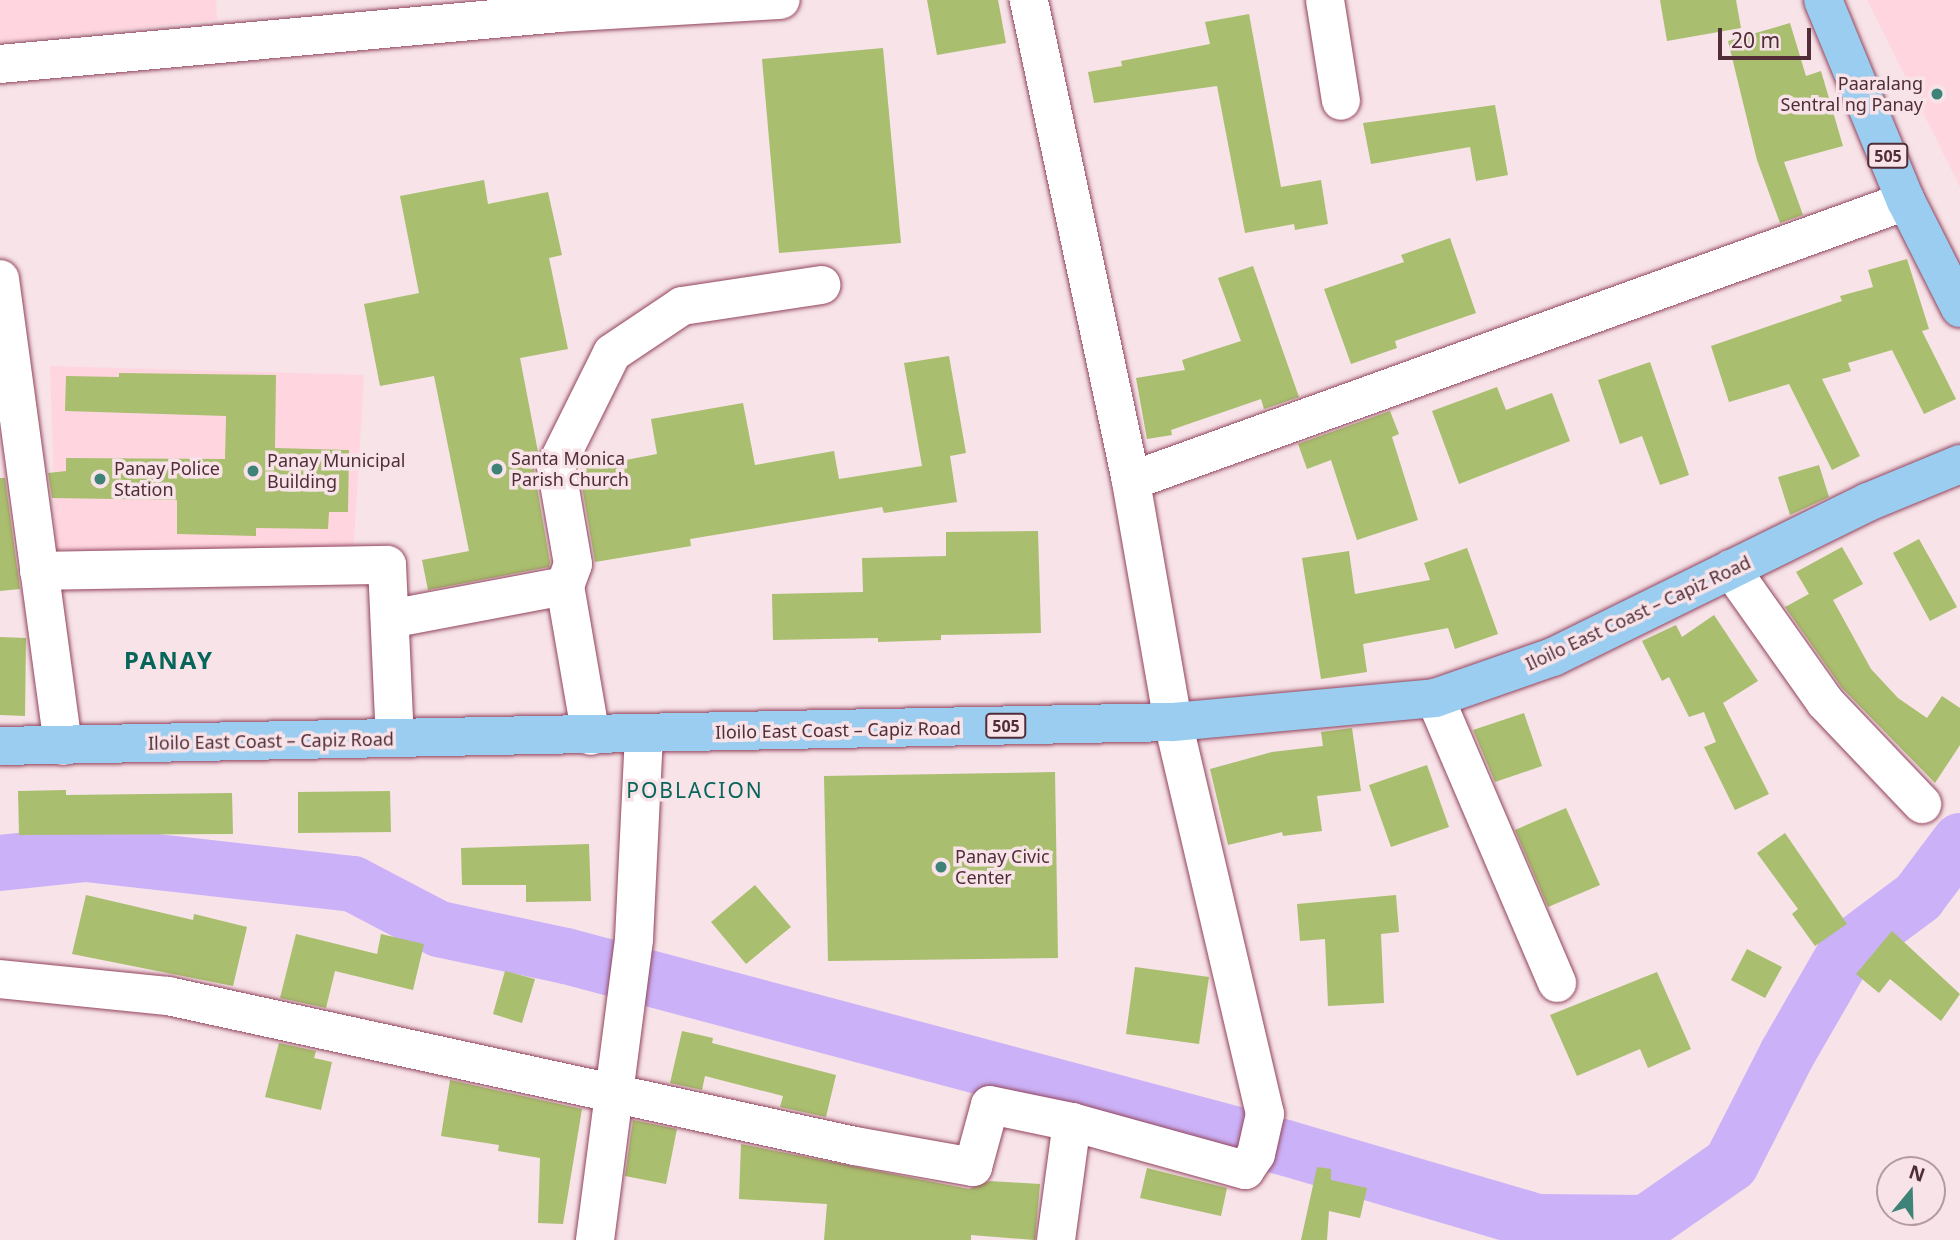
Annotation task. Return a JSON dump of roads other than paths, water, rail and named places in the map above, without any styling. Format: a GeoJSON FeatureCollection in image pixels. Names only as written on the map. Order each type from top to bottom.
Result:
{"type":"FeatureCollection","features":[{"type":"Feature","properties":{"kind":"main road","name":"505"},"geometry":{"type":"LineString","coordinates":[[1823,0],[1906,201],[1960,309]]}},
{"type":"Feature","properties":{"kind":"main road","name":"Iloilo East Coast – Capiz Road"},"geometry":{"type":"LineString","coordinates":[[0,746],[643,735],[1173,722],[1435,698],[1553,657],[1868,502],[1960,464]]}},
{"type":"Feature","properties":{"kind":"street"},"geometry":{"type":"LineString","coordinates":[[0,64],[559,6],[781,0]]}},
{"type":"Feature","properties":{"kind":"street"},"geometry":{"type":"LineString","coordinates":[[0,979],[168,996],[617,1094],[973,1167],[990,1105],[1072,1122],[1245,1170],[1256,1154],[1265,1114],[1173,722],[1131,481],[1029,0]]}},
{"type":"Feature","properties":{"kind":"street"},"geometry":{"type":"LineString","coordinates":[[1325,0],[1341,101]]}},
{"type":"Feature","properties":{"kind":"street"},"geometry":{"type":"LineString","coordinates":[[1131,481],[1906,201]]}},
{"type":"Feature","properties":{"kind":"street"},"geometry":{"type":"LineString","coordinates":[[0,279],[10,428],[39,571],[63,746]]}},
{"type":"Feature","properties":{"kind":"street"},"geometry":{"type":"LineString","coordinates":[[591,736],[565,586],[573,564],[556,467],[612,353],[682,306],[821,285]]}},
{"type":"Feature","properties":{"kind":"street"},"geometry":{"type":"LineString","coordinates":[[39,571],[387,565],[396,738]]}},
{"type":"Feature","properties":{"kind":"street"},"geometry":{"type":"LineString","coordinates":[[1731,569],[1825,702],[1922,804]]}},
{"type":"Feature","properties":{"kind":"street"},"geometry":{"type":"LineString","coordinates":[[390,619],[565,586]]}},
{"type":"Feature","properties":{"kind":"street"},"geometry":{"type":"LineString","coordinates":[[1435,698],[1557,984]]}},
{"type":"Feature","properties":{"kind":"street"},"geometry":{"type":"LineString","coordinates":[[595,1240],[617,1094],[624,1005],[634,939],[643,735]]}},
{"type":"Feature","properties":{"kind":"street"},"geometry":{"type":"LineString","coordinates":[[1056,1240],[1072,1122]]}},
{"type":"Feature","properties":{"kind":"waterway"},"geometry":{"type":"LineString","coordinates":[[0,863],[86,854],[353,884],[439,929],[566,956],[1286,1148],[1538,1222],[1646,1223],[1731,1164],[1787,1054],[1847,950],[1918,897],[1960,841]]}},
{"type":"Feature","properties":{"kind":"place","name":"Paaralang Sentral ng Panay"},"geometry":{"type":"Point","coordinates":[1937,94]}},
{"type":"Feature","properties":{"kind":"place","name":"Santa Monica Parish Church"},"geometry":{"type":"Point","coordinates":[497,469]}},
{"type":"Feature","properties":{"kind":"place","name":"Panay Municipal Building"},"geometry":{"type":"Point","coordinates":[253,471]}},
{"type":"Feature","properties":{"kind":"place","name":"Panay Police Station"},"geometry":{"type":"Point","coordinates":[100,479]}},
{"type":"Feature","properties":{"kind":"place","name":"Panay Civic Center"},"geometry":{"type":"Point","coordinates":[941,867]}},
{"type":"Feature","properties":{"kind":"district","name":"PANAY"},"geometry":{"type":"Point","coordinates":[169,660]}},
{"type":"Feature","properties":{"kind":"district","name":"POBLACION"},"geometry":{"type":"Point","coordinates":[695,790]}}]}
